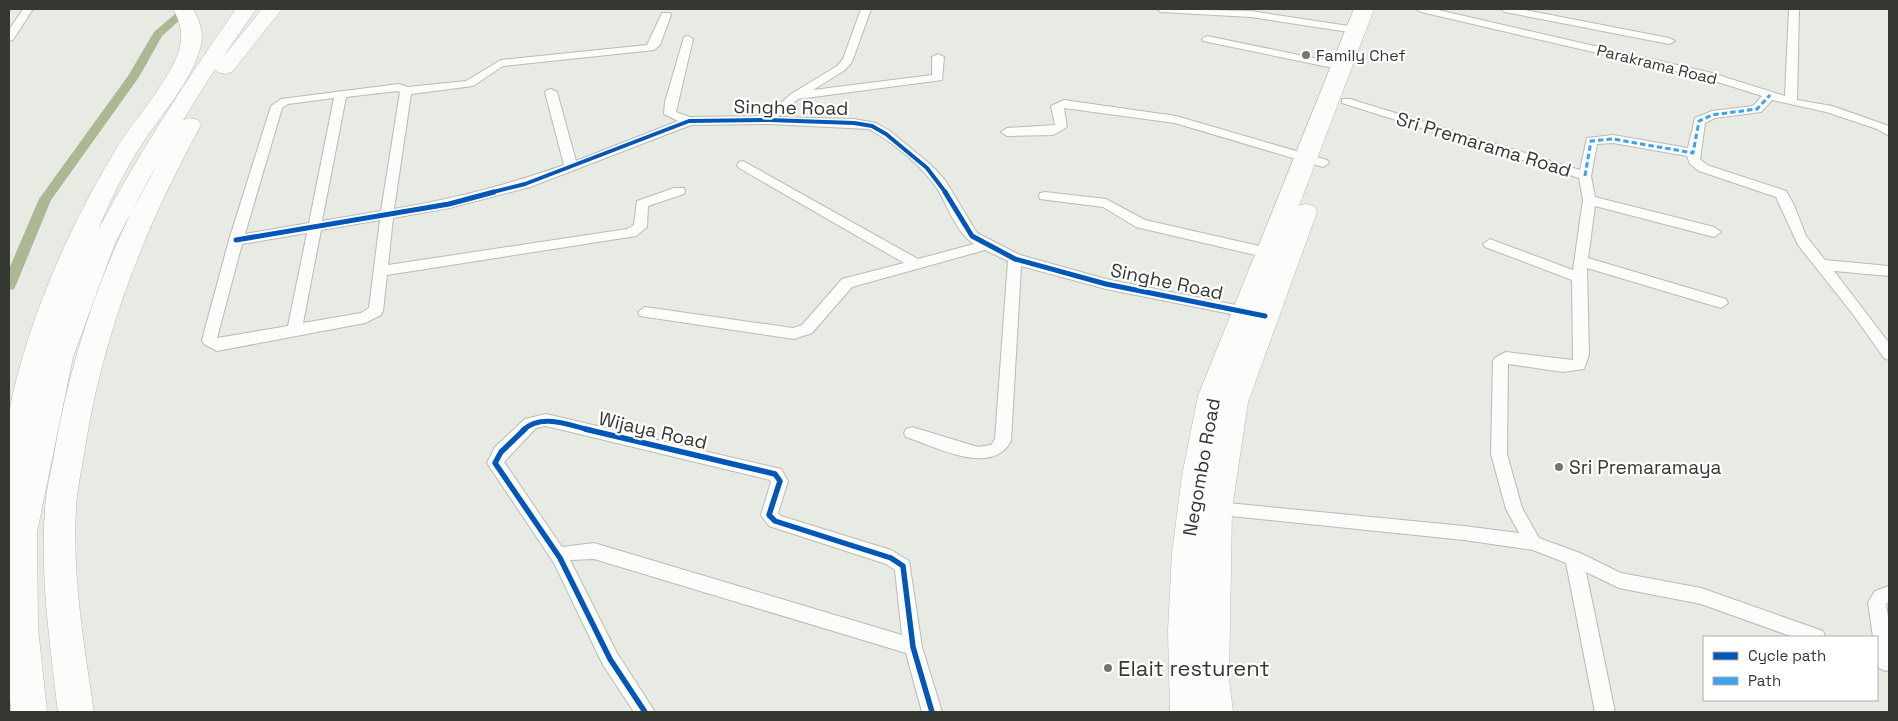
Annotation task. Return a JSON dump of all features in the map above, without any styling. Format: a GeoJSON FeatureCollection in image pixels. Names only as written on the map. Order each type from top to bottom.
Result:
{"type":"FeatureCollection","features":[{"type":"Feature","properties":{"kind":"highway"},"geometry":{"type":"LineString","coordinates":[[29,712],[21,628],[21,532],[59,357],[103,243],[140,172],[196,81],[246,9]]}},
{"type":"Feature","properties":{"kind":"highway"},"geometry":{"type":"LineString","coordinates":[[76,712],[66,624],[60,515],[74,413],[114,282],[135,230],[185,133],[219,75],[267,9]]}},
{"type":"Feature","properties":{"kind":"highway"},"geometry":{"type":"LineString","coordinates":[[219,75],[272,9]]}},
{"type":"Feature","properties":{"kind":"highway","name":"Negombo Road"},"geometry":{"type":"LineString","coordinates":[[1215,712],[1212,680],[1217,509],[1234,402],[1268,253],[1314,160],[1346,101],[1380,9]]}},
{"type":"Feature","properties":{"kind":"highway"},"geometry":{"type":"LineString","coordinates":[[21,532],[9,510],[16,455],[27,391],[55,298],[75,249],[102,194],[133,140],[182,66],[191,44],[186,13]]}},
{"type":"Feature","properties":{"kind":"highway","name":"Negombo Road"},"geometry":{"type":"LineString","coordinates":[[1188,712],[1184,610],[1191,504],[1200,449],[1212,396],[1255,314],[1314,160],[1342,67],[1360,19]]}},
{"type":"Feature","properties":{"kind":"street"},"geometry":{"type":"LineString","coordinates":[[9,38],[28,9]]}},
{"type":"Feature","properties":{"kind":"street"},"geometry":{"type":"LineString","coordinates":[[769,120],[775,112],[795,96],[841,68],[848,60],[866,9]]}},
{"type":"Feature","properties":{"kind":"street"},"geometry":{"type":"LineString","coordinates":[[1161,9],[1360,19]]}},
{"type":"Feature","properties":{"kind":"street","name":"Parakrama Road"},"geometry":{"type":"LineString","coordinates":[[1421,9],[1708,75],[1791,102],[1828,109],[1885,129]]}},
{"type":"Feature","properties":{"kind":"street"},"geometry":{"type":"LineString","coordinates":[[1505,9],[1669,41]]}},
{"type":"Feature","properties":{"kind":"street"},"geometry":{"type":"LineString","coordinates":[[1791,102],[1794,9]]}},
{"type":"Feature","properties":{"kind":"street"},"geometry":{"type":"LineString","coordinates":[[406,91],[387,213],[376,311],[366,318],[217,344],[209,340],[236,240],[277,106],[285,101],[399,87],[406,91],[469,84],[476,81],[492,67],[501,63],[650,48],[654,45],[666,15]]}},
{"type":"Feature","properties":{"kind":"street"},"geometry":{"type":"LineString","coordinates":[[688,39],[671,102],[670,114],[689,121]]}},
{"type":"Feature","properties":{"kind":"street"},"geometry":{"type":"LineString","coordinates":[[1207,39],[1342,67]]}},
{"type":"Feature","properties":{"kind":"street"},"geometry":{"type":"LineString","coordinates":[[795,96],[938,78],[938,57]]}},
{"type":"Feature","properties":{"kind":"street"},"geometry":{"type":"LineString","coordinates":[[551,92],[571,167]]}},
{"type":"Feature","properties":{"kind":"street"},"geometry":{"type":"LineString","coordinates":[[294,330],[313,226],[341,94]]}},
{"type":"Feature","properties":{"kind":"street"},"geometry":{"type":"LineString","coordinates":[[1770,95],[1757,109],[1712,115],[1699,121],[1693,153],[1694,161],[1703,168],[1781,194],[1786,201],[1796,231],[1889,354]]}},
{"type":"Feature","properties":{"kind":"street","name":"Sri Premarama Road"},"geometry":{"type":"LineString","coordinates":[[1346,101],[1585,176],[1589,200],[1579,277],[1582,355],[1579,365],[1568,366],[1506,358],[1501,361],[1499,454],[1514,509],[1533,542]]}},
{"type":"Feature","properties":{"kind":"street"},"geometry":{"type":"LineString","coordinates":[[1007,132],[1054,131],[1061,127],[1057,106],[1064,104],[1176,120],[1314,160]]}},
{"type":"Feature","properties":{"kind":"street"},"geometry":{"type":"LineString","coordinates":[[1885,129],[1889,116]]}},
{"type":"Feature","properties":{"kind":"street","name":"Singhe Road"},"geometry":{"type":"LineString","coordinates":[[236,240],[449,204],[525,184],[689,121],[854,122],[872,126],[886,134],[927,168],[940,183],[958,218],[972,236],[1015,259],[1106,284],[1255,314]]}},
{"type":"Feature","properties":{"kind":"street"},"geometry":{"type":"LineString","coordinates":[[1585,176],[1591,141],[1600,139],[1693,153]]}},
{"type":"Feature","properties":{"kind":"street"},"geometry":{"type":"LineString","coordinates":[[744,165],[917,264]]}},
{"type":"Feature","properties":{"kind":"street"},"geometry":{"type":"LineString","coordinates":[[381,271],[631,233],[640,227],[642,204],[679,191]]}},
{"type":"Feature","properties":{"kind":"street"},"geometry":{"type":"LineString","coordinates":[[1045,196],[1106,203],[1141,224],[1268,253]]}},
{"type":"Feature","properties":{"kind":"street"},"geometry":{"type":"LineString","coordinates":[[1589,200],[1714,232]]}},
{"type":"Feature","properties":{"kind":"street"},"geometry":{"type":"LineString","coordinates":[[1490,244],[1579,277]]}},
{"type":"Feature","properties":{"kind":"street"},"geometry":{"type":"LineString","coordinates":[[645,312],[794,334],[807,329],[847,283],[986,245]]}},
{"type":"Feature","properties":{"kind":"street"},"geometry":{"type":"LineString","coordinates":[[912,433],[978,454],[996,450],[1003,441],[1015,259]]}},
{"type":"Feature","properties":{"kind":"street"},"geometry":{"type":"LineString","coordinates":[[1581,260],[1721,304]]}},
{"type":"Feature","properties":{"kind":"street"},"geometry":{"type":"LineString","coordinates":[[1823,265],[1889,271]]}},
{"type":"Feature","properties":{"kind":"street","name":"Wijaya Road"},"geometry":{"type":"LineString","coordinates":[[645,712],[610,659],[560,558],[495,463],[501,452],[531,422],[546,420],[775,474],[780,481],[769,515],[775,521],[891,558],[902,566],[913,647],[932,712]]}},
{"type":"Feature","properties":{"kind":"street"},"geometry":{"type":"LineString","coordinates":[[1217,509],[1464,533],[1533,542],[1574,558],[1619,580],[1701,596],[1813,636]]}},
{"type":"Feature","properties":{"kind":"street"},"geometry":{"type":"LineString","coordinates":[[560,558],[566,553],[594,551],[913,647]]}},
{"type":"Feature","properties":{"kind":"street"},"geometry":{"type":"LineString","coordinates":[[1574,558],[1605,712]]}},
{"type":"Feature","properties":{"kind":"street"},"geometry":{"type":"LineString","coordinates":[[1884,662],[1877,602],[1881,597],[1889,594]]}},
{"type":"Feature","properties":{"kind":"waterway"},"geometry":{"type":"LineString","coordinates":[[9,285],[45,199],[133,77],[158,34],[187,9]]}},
{"type":"Feature","properties":{"kind":"marked path"},"geometry":{"type":"LineString","coordinates":[[1585,176],[1591,141],[1613,139],[1693,153],[1699,121],[1712,115],[1757,109],[1770,95]]}},
{"type":"Feature","properties":{"kind":"cycle path"},"geometry":{"type":"LineString","coordinates":[[236,240],[449,204],[525,184],[647,139],[689,121],[769,120],[854,123],[872,126],[886,134],[927,168],[940,183],[959,218],[972,236],[1015,259],[1106,284],[1265,316]]}},
{"type":"Feature","properties":{"kind":"cycle path"},"geometry":{"type":"LineString","coordinates":[[645,712],[610,659],[560,558],[495,463],[501,452],[531,423],[546,420],[775,474],[780,481],[769,515],[775,521],[891,558],[903,566],[913,647],[932,712]]}},
{"type":"Feature","properties":{"kind":"place","name":"Family Chef"},"geometry":{"type":"Point","coordinates":[1306,55]}},
{"type":"Feature","properties":{"kind":"place","name":"Sri Premaramaya"},"geometry":{"type":"Point","coordinates":[1559,467]}},
{"type":"Feature","properties":{"kind":"place","name":"Elait resturent"},"geometry":{"type":"Point","coordinates":[1108,668]}}]}
